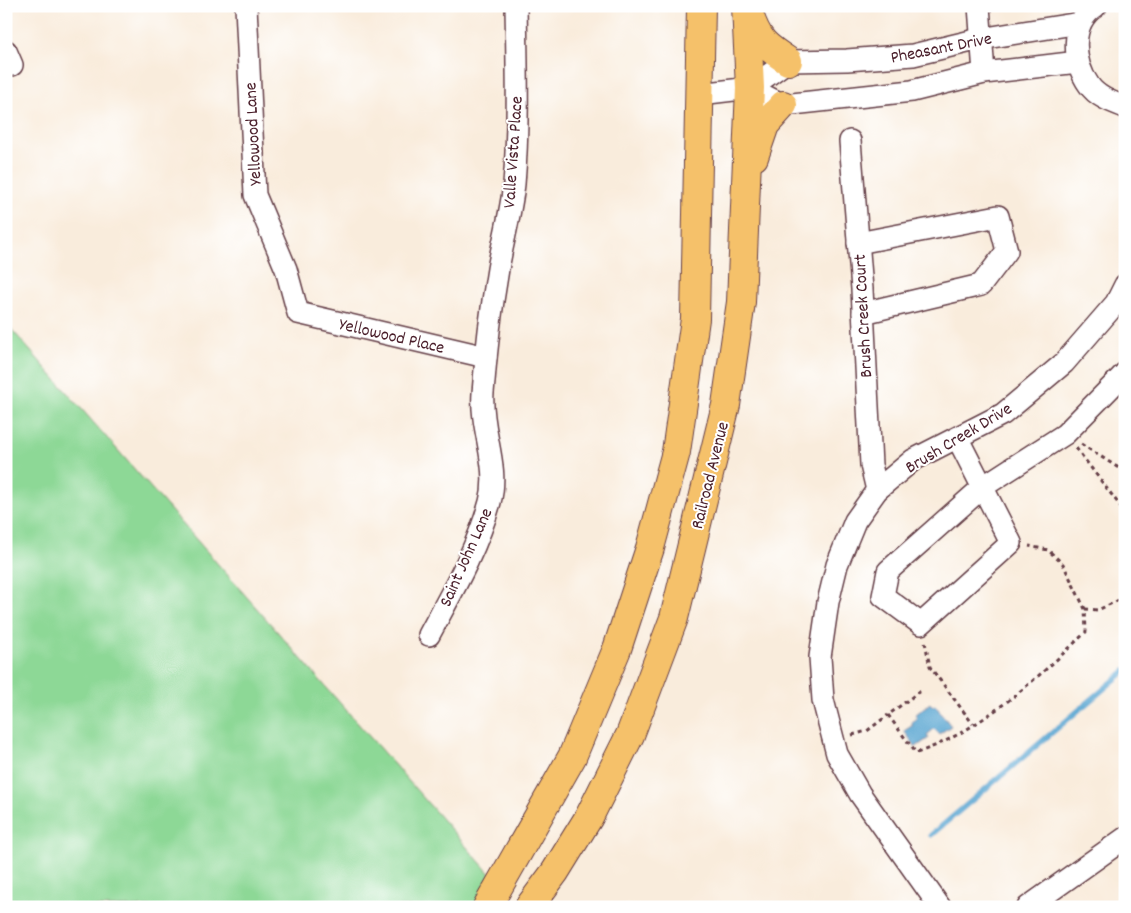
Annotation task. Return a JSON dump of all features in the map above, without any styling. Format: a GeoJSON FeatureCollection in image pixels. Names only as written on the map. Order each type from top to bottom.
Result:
{"type":"FeatureCollection","features":[{"type":"Feature","properties":{"kind":"highway"},"geometry":{"type":"LineString","coordinates":[[486,907],[572,757],[617,649],[653,539],[676,452],[695,319],[701,6]]}},
{"type":"Feature","properties":{"kind":"highway"},"geometry":{"type":"LineString","coordinates":[[746,6],[757,36],[766,46],[788,61]]}},
{"type":"Feature","properties":{"kind":"highway","name":"Railroad Avenue"},"geometry":{"type":"LineString","coordinates":[[529,907],[555,872],[590,817],[630,735],[674,618],[726,405],[740,315],[745,218],[750,88],[746,6]]}},
{"type":"Feature","properties":{"kind":"highway"},"geometry":{"type":"LineString","coordinates":[[745,218],[756,147],[765,125],[783,105]]}},
{"type":"Feature","properties":{"kind":"street","name":"Yellowood Lane"},"geometry":{"type":"LineString","coordinates":[[246,6],[255,195],[286,269],[298,313]]}},
{"type":"Feature","properties":{"kind":"street","name":"Valle Vista Place"},"geometry":{"type":"LineString","coordinates":[[486,357],[498,272],[514,185],[517,80],[516,6]]}},
{"type":"Feature","properties":{"kind":"street"},"geometry":{"type":"LineString","coordinates":[[979,6],[984,73]]}},
{"type":"Feature","properties":{"kind":"street"},"geometry":{"type":"LineString","coordinates":[[1096,6],[1090,10],[1080,23],[1075,43],[1078,62],[1089,86],[1102,97],[1125,107]]}},
{"type":"Feature","properties":{"kind":"street","name":"Pheasant Drive"},"geometry":{"type":"LineString","coordinates":[[788,61],[848,60],[913,55],[980,39],[1080,23]]}},
{"type":"Feature","properties":{"kind":"street"},"geometry":{"type":"LineString","coordinates":[[700,94],[750,88],[788,61]]}},
{"type":"Feature","properties":{"kind":"street","name":"Pheasant Drive"},"geometry":{"type":"LineString","coordinates":[[783,105],[912,91],[984,73],[1078,62]]}},
{"type":"Feature","properties":{"kind":"street"},"geometry":{"type":"LineString","coordinates":[[750,88],[783,105]]}},
{"type":"Feature","properties":{"kind":"street","name":"Brush Creek Court"},"geometry":{"type":"LineString","coordinates":[[850,141],[858,243],[870,465],[877,490]]}},
{"type":"Feature","properties":{"kind":"street"},"geometry":{"type":"LineString","coordinates":[[858,243],[998,216],[1007,251],[981,285],[963,287],[862,313]]}},
{"type":"Feature","properties":{"kind":"street","name":"Brush Creek Drive"},"geometry":{"type":"LineString","coordinates":[[940,907],[860,794],[837,754],[823,700],[820,657],[828,602],[837,565],[855,520],[877,490],[913,460],[1003,414],[1064,363],[1116,303],[1125,285]]}},
{"type":"Feature","properties":{"kind":"street","name":"Yellowood Place"},"geometry":{"type":"LineString","coordinates":[[298,313],[486,357]]}},
{"type":"Feature","properties":{"kind":"street","name":"Saint John Lane"},"geometry":{"type":"LineString","coordinates":[[428,635],[462,575],[480,533],[491,500],[493,466],[482,400],[486,357]]}},
{"type":"Feature","properties":{"kind":"street"},"geometry":{"type":"LineString","coordinates":[[958,438],[984,486],[1011,543],[922,624],[883,596],[888,571],[984,486],[1066,434],[1125,373]]}},
{"type":"Feature","properties":{"kind":"street"},"geometry":{"type":"LineString","coordinates":[[1028,907],[1125,838]]}},
{"type":"Feature","properties":{"kind":"path"},"geometry":{"type":"LineString","coordinates":[[1066,434],[1125,472]]}},
{"type":"Feature","properties":{"kind":"path"},"geometry":{"type":"LineString","coordinates":[[1066,434],[1121,507],[1125,525]]}},
{"type":"Feature","properties":{"kind":"path"},"geometry":{"type":"LineString","coordinates":[[888,716],[916,752],[965,731],[1012,697],[1086,632],[1085,609],[1063,564],[1048,550],[1011,543]]}},
{"type":"Feature","properties":{"kind":"path"},"geometry":{"type":"LineString","coordinates":[[1085,609],[1098,610],[1125,597]]}},
{"type":"Feature","properties":{"kind":"path"},"geometry":{"type":"LineString","coordinates":[[922,624],[930,667],[973,724]]}},
{"type":"Feature","properties":{"kind":"path"},"geometry":{"type":"LineString","coordinates":[[833,739],[867,731],[920,691]]}},
{"type":"Feature","properties":{"kind":"green space"},"geometry":{"type":"Polygon","coordinates":[[[6,323],[500,885],[487,907],[6,907],[6,323]]]}},
{"type":"Feature","properties":{"kind":"water"},"geometry":{"type":"Polygon","coordinates":[[[930,703],[933,706],[935,705],[951,726],[939,734],[934,729],[927,735],[929,738],[916,747],[904,731],[913,725],[911,722],[917,718],[915,715],[930,703]]]}},
{"type":"Feature","properties":{"kind":"waterway"},"geometry":{"type":"LineString","coordinates":[[931,835],[1125,671]]}}]}
